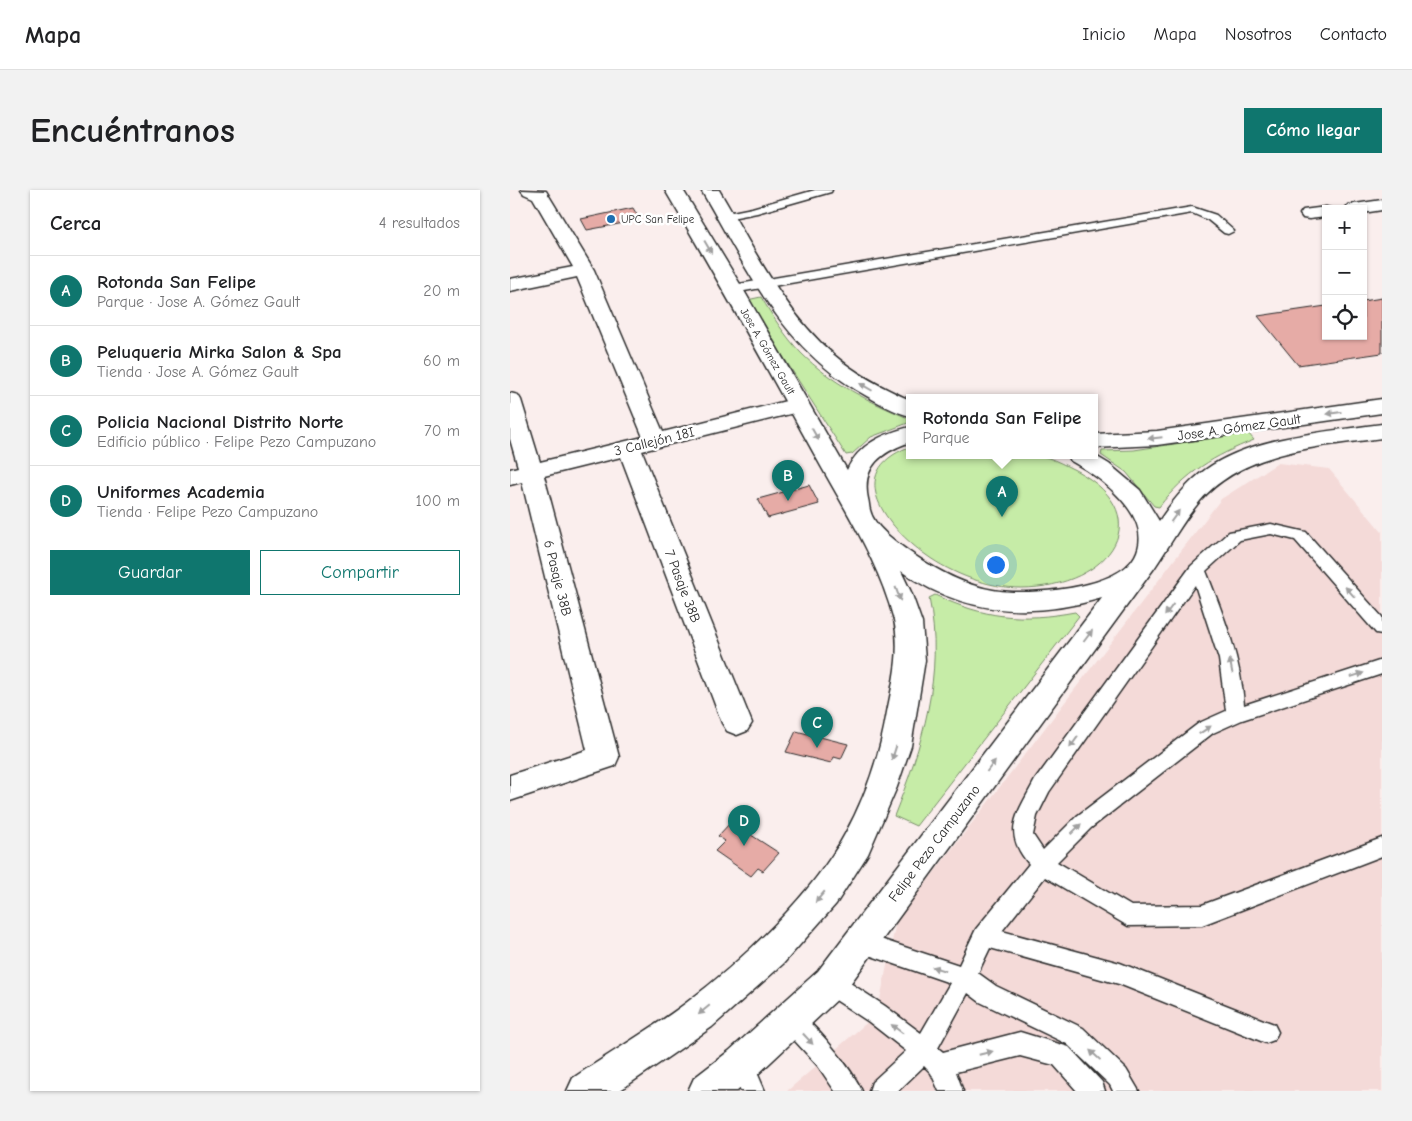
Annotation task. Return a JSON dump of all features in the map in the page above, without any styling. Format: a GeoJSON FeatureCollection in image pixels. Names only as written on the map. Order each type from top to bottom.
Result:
{"type":"FeatureCollection","features":[{"type":"Feature","properties":{"kind":"main road"},"geometry":{"type":"LineString","coordinates":[[530,190],[540,195],[584,270],[656,441]]}},
{"type":"Feature","properties":{"kind":"main road","name":"Jose A. Gómez Gault"},"geometry":{"type":"LineString","coordinates":[[674,190],[865,523]]}},
{"type":"Feature","properties":{"kind":"main road"},"geometry":{"type":"LineString","coordinates":[[710,190],[765,282],[795,326],[826,359],[867,388],[906,407]]}},
{"type":"Feature","properties":{"kind":"main road"},"geometry":{"type":"LineString","coordinates":[[1367,208],[1382,206]]}},
{"type":"Feature","properties":{"kind":"main road"},"geometry":{"type":"LineString","coordinates":[[510,285],[584,270]]}},
{"type":"Feature","properties":{"kind":"main road","name":"6 Pasaje 38B"},"geometry":{"type":"LineString","coordinates":[[510,400],[521,474],[604,757],[510,788]]}},
{"type":"Feature","properties":{"kind":"main road","name":"3 Callejón 18I"},"geometry":{"type":"LineString","coordinates":[[521,474],[798,405]]}},
{"type":"Feature","properties":{"kind":"main road","name":"Jose A. Gómez Gault"},"geometry":{"type":"LineString","coordinates":[[1098,441],[1157,438],[1382,406]]}},
{"type":"Feature","properties":{"kind":"main road","name":"Jose A. Gómez Gault"},"geometry":{"type":"LineString","coordinates":[[1142,565],[1186,502],[1206,481],[1222,468],[1276,449],[1382,431]]}},
{"type":"Feature","properties":{"kind":"main road"},"geometry":{"type":"LineString","coordinates":[[586,1091],[699,1015],[771,954],[824,893],[857,844],[882,787],[896,746],[911,660],[908,623],[898,592],[865,523],[854,484],[865,458],[891,440],[906,435]]}},
{"type":"Feature","properties":{"kind":"main road","name":"7 Pasaje 38B"},"geometry":{"type":"LineString","coordinates":[[629,448],[736,723]]}},
{"type":"Feature","properties":{"kind":"main road"},"geometry":{"type":"LineString","coordinates":[[865,523],[893,554],[914,570],[945,586],[973,596],[1006,602],[1066,598],[1119,582],[1142,565],[1151,541],[1149,528],[1132,498],[1107,472],[1084,459]]}},
{"type":"Feature","properties":{"kind":"main road","name":"Felipe Pezo Campuzano"},"geometry":{"type":"LineString","coordinates":[[707,1091],[748,1078],[790,1020],[830,983],[1142,565]]}},
{"type":"Feature","properties":{"kind":"lane"},"geometry":{"type":"LineString","coordinates":[[726,216],[753,211],[826,190]]}},
{"type":"Feature","properties":{"kind":"lane"},"geometry":{"type":"LineString","coordinates":[[733,290],[765,282],[1192,210],[1217,219],[1228,231]]}},
{"type":"Feature","properties":{"kind":"lane"},"geometry":{"type":"LineString","coordinates":[[1382,628],[1300,536],[1286,531],[1271,529],[1235,536],[1197,570],[1042,786],[1027,816],[1023,835],[1030,850],[1042,864],[1128,916],[1202,915],[1382,847]]}},
{"type":"Feature","properties":{"kind":"lane"},"geometry":{"type":"LineString","coordinates":[[1197,570],[1216,616],[1230,661],[1235,691],[1235,715]]}},
{"type":"Feature","properties":{"kind":"lane"},"geometry":{"type":"LineString","coordinates":[[931,1057],[984,936],[1042,864],[1091,816],[1206,728],[1235,715],[1382,667]]}},
{"type":"Feature","properties":{"kind":"lane"},"geometry":{"type":"LineString","coordinates":[[984,936],[1120,974],[1266,1032]]}},
{"type":"Feature","properties":{"kind":"lane"},"geometry":{"type":"LineString","coordinates":[[860,942],[965,977],[988,994],[1075,1036],[1118,1086]]}},
{"type":"Feature","properties":{"kind":"lane"},"geometry":{"type":"LineString","coordinates":[[830,983],[877,1014],[931,1057],[946,1078],[951,1091]]}},
{"type":"Feature","properties":{"kind":"lane"},"geometry":{"type":"LineString","coordinates":[[790,1020],[826,1058],[850,1091]]}},
{"type":"Feature","properties":{"kind":"lane"},"geometry":{"type":"LineString","coordinates":[[881,1091],[931,1057],[1020,1044],[1061,1055],[1093,1091]]}},
{"type":"Feature","properties":{"kind":"shaded area"},"geometry":{"type":"Polygon","coordinates":[[[1278,463],[1329,469],[1382,532],[1382,1091],[787,1091],[877,1014],[896,922],[1221,499],[1278,463]]]}},
{"type":"Feature","properties":{"kind":"green space"},"geometry":{"type":"Polygon","coordinates":[[[761,297],[790,340],[813,364],[852,391],[906,417],[906,424],[871,437],[852,454],[846,455],[747,300],[761,297]]]}},
{"type":"Feature","properties":{"kind":"green space"},"geometry":{"type":"Polygon","coordinates":[[[1248,433],[1254,440],[1226,452],[1202,466],[1180,484],[1159,507],[1154,506],[1126,472],[1101,455],[1102,451],[1134,450],[1248,433]]]}},
{"type":"Feature","properties":{"kind":"green space"},"geometry":{"type":"Polygon","coordinates":[[[906,449],[906,459],[1054,460],[1097,484],[1114,504],[1119,525],[1114,544],[1101,562],[1080,575],[1053,585],[1021,588],[996,586],[971,579],[947,568],[926,555],[912,544],[886,516],[878,501],[875,485],[878,471],[889,458],[906,449]]]}},
{"type":"Feature","properties":{"kind":"green space"},"geometry":{"type":"Polygon","coordinates":[[[935,595],[970,609],[1003,616],[1037,617],[1075,612],[1079,616],[916,826],[894,816],[914,763],[928,709],[934,654],[929,598],[935,595]]]}},
{"type":"Feature","properties":{"kind":"building","name":"UPC San Felipe"},"geometry":{"type":"Polygon","coordinates":[[[633,208],[640,220],[587,230],[581,219],[633,208]]]}},
{"type":"Feature","properties":{"kind":"building"},"geometry":{"type":"Polygon","coordinates":[[[1382,298],[1382,353],[1298,365],[1258,316],[1322,307],[1322,340],[1367,340],[1367,300],[1382,298]]]}},
{"type":"Feature","properties":{"kind":"building"},"geometry":{"type":"Polygon","coordinates":[[[809,485],[819,504],[768,518],[758,499],[809,485]]]}},
{"type":"Feature","properties":{"kind":"building"},"geometry":{"type":"Polygon","coordinates":[[[796,731],[848,744],[841,759],[834,757],[831,763],[786,752],[796,731]]]}},
{"type":"Feature","properties":{"kind":"building"},"geometry":{"type":"Polygon","coordinates":[[[731,822],[779,853],[763,871],[758,868],[751,876],[715,851],[725,841],[718,836],[731,822]]]}},
{"type":"Feature","properties":{"kind":"place","name":"UPC San Felipe"},"geometry":{"type":"Point","coordinates":[611,219]}},
{"type":"Feature","properties":{"kind":"place","name":"Peluqueria Mirka Salon & Spa"},"geometry":{"type":"Point","coordinates":[788,501]}},
{"type":"Feature","properties":{"kind":"place","name":"Rotonda San Felipe"},"geometry":{"type":"Point","coordinates":[1002,517]}},
{"type":"Feature","properties":{"kind":"place","name":"Policia Nacional Distrito Norte"},"geometry":{"type":"Point","coordinates":[817,748]}},
{"type":"Feature","properties":{"kind":"place","name":"Uniformes Academia"},"geometry":{"type":"Point","coordinates":[744,846]}}]}
